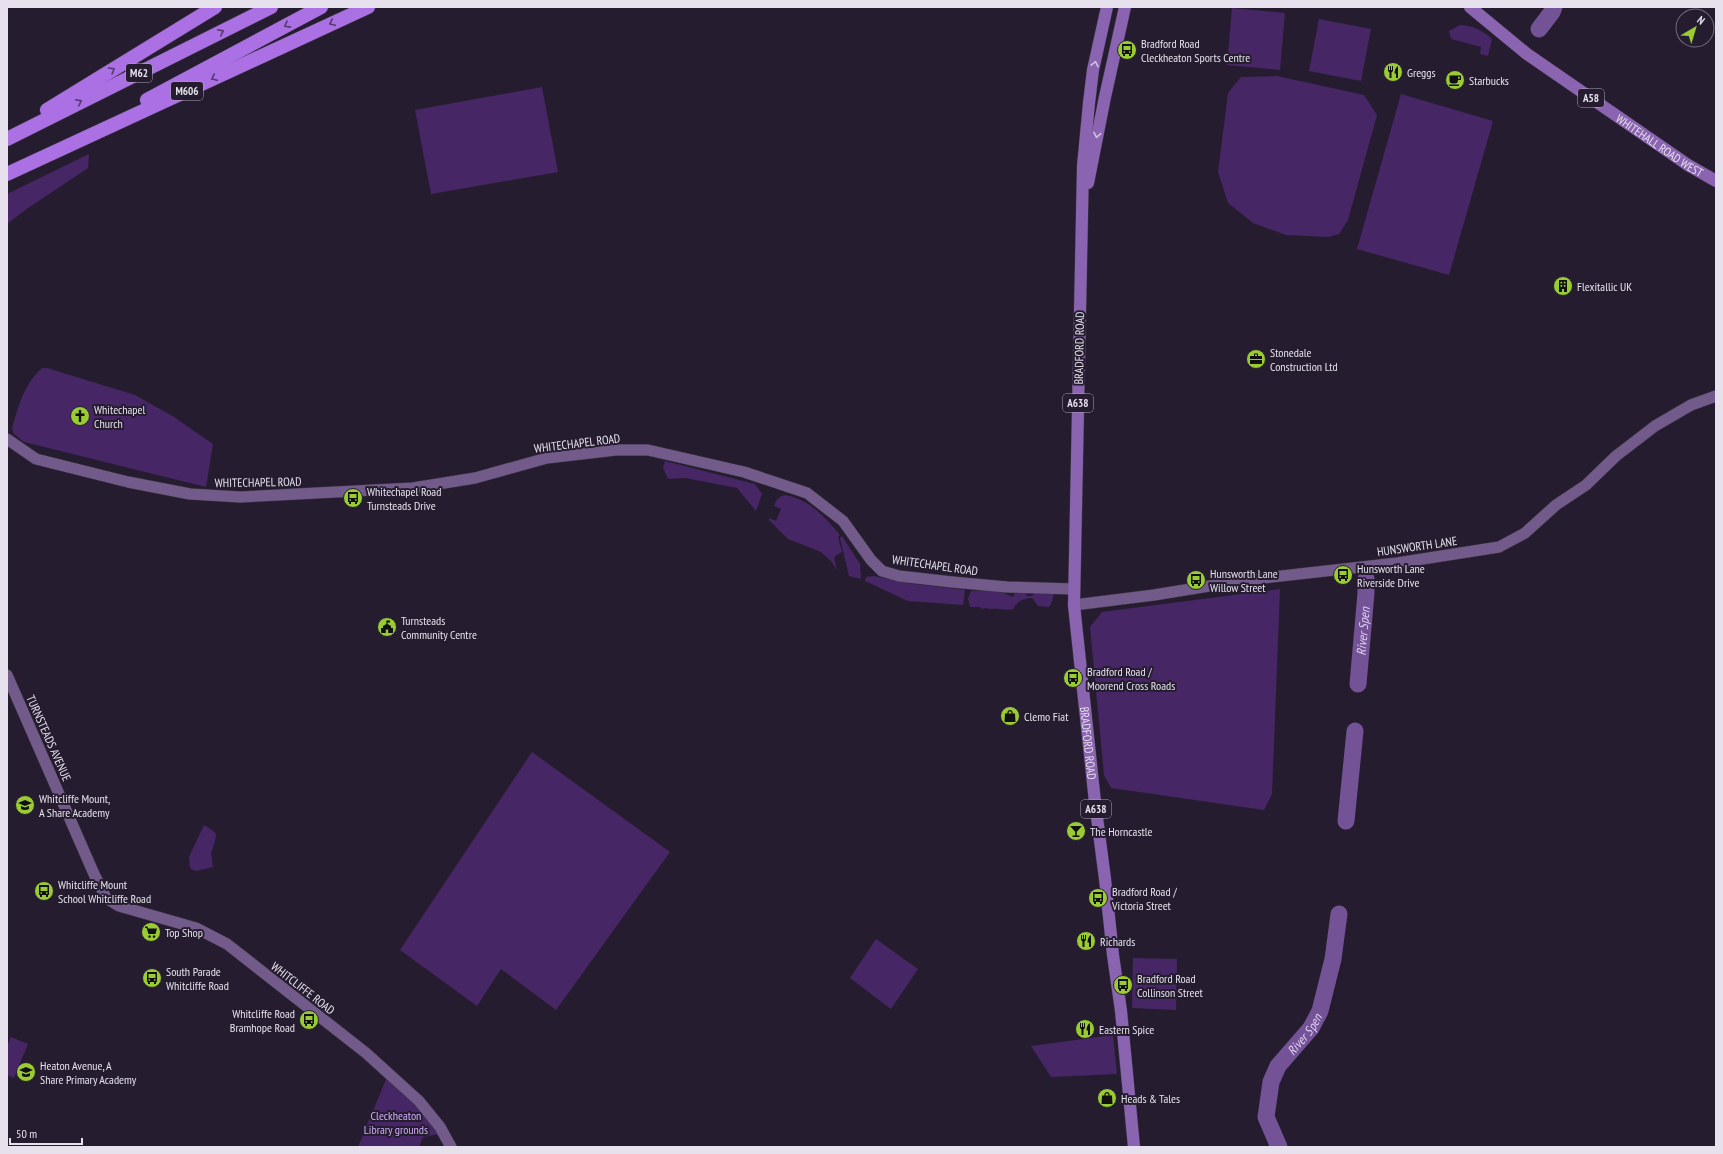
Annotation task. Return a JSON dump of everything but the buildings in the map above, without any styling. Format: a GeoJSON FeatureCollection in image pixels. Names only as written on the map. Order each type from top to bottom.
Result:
{"type":"FeatureCollection","features":[{"type":"Feature","properties":{"kind":"highway"},"geometry":{"type":"LineString","coordinates":[[7,134],[215,7]]}},
{"type":"Feature","properties":{"kind":"highway","name":"M62"},"geometry":{"type":"LineString","coordinates":[[7,138],[271,7]]}},
{"type":"Feature","properties":{"kind":"highway","name":"M62"},"geometry":{"type":"LineString","coordinates":[[7,174],[321,7]]}},
{"type":"Feature","properties":{"kind":"highway","name":"M606"},"geometry":{"type":"LineString","coordinates":[[7,174],[368,7]]}},
{"type":"Feature","properties":{"kind":"main road","name":"BRADFORD ROAD"},"geometry":{"type":"LineString","coordinates":[[1107,7],[1089,103],[1083,166],[1074,605],[1112,955],[1121,1011],[1134,1147]]}},
{"type":"Feature","properties":{"kind":"main road","name":"BRADFORD ROAD"},"geometry":{"type":"LineString","coordinates":[[1081,218],[1105,97],[1125,7]]}},
{"type":"Feature","properties":{"kind":"main road","name":"WHITEHALL ROAD WEST"},"geometry":{"type":"LineString","coordinates":[[1470,7],[1527,54],[1688,165],[1716,181]]}},
{"type":"Feature","properties":{"kind":"main road","name":"HUNSWORTH LANE"},"geometry":{"type":"LineString","coordinates":[[1074,605],[1154,595],[1246,580],[1397,563],[1499,547],[1525,533],[1556,506],[1586,485],[1616,456],[1655,426],[1691,405],[1716,396]]}},
{"type":"Feature","properties":{"kind":"main road","name":"WHITECHAPEL ROAD"},"geometry":{"type":"LineString","coordinates":[[7,439],[36,459],[128,482],[190,494],[240,497],[413,488],[475,478],[547,458],[616,450],[648,450],[744,472],[807,493],[843,522],[871,560],[882,571],[900,576],[952,582],[1006,587],[1074,589]]}},
{"type":"Feature","properties":{"kind":"main road","name":"TURNSTEADS AVENUE"},"geometry":{"type":"LineString","coordinates":[[7,676],[106,898]]}},
{"type":"Feature","properties":{"kind":"main road","name":"WHITCLIFFE ROAD"},"geometry":{"type":"LineString","coordinates":[[106,898],[119,906],[196,928],[227,944],[366,1053],[419,1101],[440,1127],[451,1147]]}},
{"type":"Feature","properties":{"kind":"green space"},"geometry":{"type":"Polygon","coordinates":[[[1232,8],[1285,13],[1280,70],[1227,65],[1232,8]]]}},
{"type":"Feature","properties":{"kind":"green space"},"geometry":{"type":"Polygon","coordinates":[[[1319,19],[1371,29],[1361,81],[1309,71],[1319,19]]]}},
{"type":"Feature","properties":{"kind":"green space"},"geometry":{"type":"Polygon","coordinates":[[[1460,25],[1478,29],[1492,39],[1488,56],[1480,54],[1481,47],[1451,39],[1449,31],[1460,25]]]}},
{"type":"Feature","properties":{"kind":"green space"},"geometry":{"type":"Polygon","coordinates":[[[1277,76],[1364,95],[1377,115],[1348,220],[1339,234],[1328,237],[1286,235],[1253,223],[1228,203],[1218,172],[1228,93],[1241,77],[1277,76]]]}},
{"type":"Feature","properties":{"kind":"green space"},"geometry":{"type":"Polygon","coordinates":[[[542,87],[558,172],[431,194],[415,110],[542,87]]]}},
{"type":"Feature","properties":{"kind":"green space"},"geometry":{"type":"Polygon","coordinates":[[[1401,94],[1493,121],[1449,275],[1357,249],[1401,94]]]}},
{"type":"Feature","properties":{"kind":"green space"},"geometry":{"type":"Polygon","coordinates":[[[89,154],[88,168],[28,208],[7,224],[7,194],[89,154]]]}},
{"type":"Feature","properties":{"kind":"green space"},"geometry":{"type":"Polygon","coordinates":[[[42,368],[47,368],[135,395],[174,417],[213,444],[206,487],[24,442],[14,434],[12,429],[22,396],[36,374],[42,368]]]}},
{"type":"Feature","properties":{"kind":"green space"},"geometry":{"type":"Polygon","coordinates":[[[665,461],[755,484],[762,494],[756,511],[737,488],[685,478],[668,479],[663,468],[665,461]]]}},
{"type":"Feature","properties":{"kind":"green space"},"geometry":{"type":"Polygon","coordinates":[[[785,495],[802,500],[816,510],[840,535],[838,537],[842,552],[834,557],[837,570],[831,561],[821,552],[788,539],[769,520],[769,518],[776,521],[781,509],[774,506],[781,496],[785,495]]]}},
{"type":"Feature","properties":{"kind":"green space"},"geometry":{"type":"Polygon","coordinates":[[[842,536],[860,564],[861,579],[849,576],[840,538],[842,536]]]}},
{"type":"Feature","properties":{"kind":"green space"},"geometry":{"type":"Polygon","coordinates":[[[874,576],[906,583],[965,590],[963,605],[908,601],[865,581],[866,577],[874,576]]]}},
{"type":"Feature","properties":{"kind":"green space"},"geometry":{"type":"Polygon","coordinates":[[[1280,589],[1272,794],[1264,810],[1111,788],[1104,775],[1090,627],[1102,612],[1280,589]]]}},
{"type":"Feature","properties":{"kind":"green space"},"geometry":{"type":"Polygon","coordinates":[[[1037,590],[1054,594],[1049,607],[1038,606],[1032,598],[1021,601],[1016,604],[1013,609],[982,609],[980,607],[970,607],[968,598],[971,591],[1000,591],[1013,597],[1015,592],[1027,593],[1026,596],[1032,596],[1037,590]]]}},
{"type":"Feature","properties":{"kind":"green space"},"geometry":{"type":"Polygon","coordinates":[[[532,752],[670,852],[556,1010],[501,969],[477,1006],[400,950],[532,752]]]}},
{"type":"Feature","properties":{"kind":"green space"},"geometry":{"type":"Polygon","coordinates":[[[204,825],[216,834],[211,853],[213,867],[195,871],[190,868],[189,857],[204,825]]]}},
{"type":"Feature","properties":{"kind":"green space"},"geometry":{"type":"Polygon","coordinates":[[[876,939],[918,969],[891,1009],[850,978],[876,939]]]}},
{"type":"Feature","properties":{"kind":"green space"},"geometry":{"type":"Polygon","coordinates":[[[1133,958],[1177,959],[1176,1010],[1132,1008],[1133,958]]]}},
{"type":"Feature","properties":{"kind":"green space"},"geometry":{"type":"Polygon","coordinates":[[[1113,1035],[1117,1074],[1051,1077],[1031,1046],[1113,1035]]]}},
{"type":"Feature","properties":{"kind":"green space"},"geometry":{"type":"Polygon","coordinates":[[[11,1037],[28,1044],[14,1078],[7,1075],[7,1046],[11,1037]]]}},
{"type":"Feature","properties":{"kind":"green space","name":"Cleckheaton Library grounds"},"geometry":{"type":"Polygon","coordinates":[[[387,1077],[414,1104],[438,1134],[423,1137],[419,1147],[358,1147],[387,1077]]]}},
{"type":"Feature","properties":{"kind":"waterway","name":"River Spen"},"geometry":{"type":"LineString","coordinates":[[1539,29],[1554,7]]}},
{"type":"Feature","properties":{"kind":"waterway","name":"River Spen"},"geometry":{"type":"LineString","coordinates":[[1358,684],[1366,579]]}},
{"type":"Feature","properties":{"kind":"waterway","name":"River Spen"},"geometry":{"type":"LineString","coordinates":[[1346,821],[1355,731]]}},
{"type":"Feature","properties":{"kind":"waterway","name":"River Spen"},"geometry":{"type":"LineString","coordinates":[[1279,1147],[1266,1117],[1271,1082],[1278,1066],[1311,1028],[1320,1011],[1333,959],[1339,914]]}},
{"type":"Feature","properties":{"kind":"place","name":"Bradford Road Cleckheaton Sports Centre"},"geometry":{"type":"Point","coordinates":[1127,50]}},
{"type":"Feature","properties":{"kind":"place","name":"Greggs"},"geometry":{"type":"Point","coordinates":[1393,72]}},
{"type":"Feature","properties":{"kind":"place","name":"Starbucks"},"geometry":{"type":"Point","coordinates":[1455,80]}},
{"type":"Feature","properties":{"kind":"place","name":"Flexitallic UK"},"geometry":{"type":"Point","coordinates":[1563,286]}},
{"type":"Feature","properties":{"kind":"place","name":"Stonedale Construction Ltd"},"geometry":{"type":"Point","coordinates":[1256,359]}},
{"type":"Feature","properties":{"kind":"place","name":"Whitechapel Church"},"geometry":{"type":"Point","coordinates":[80,416]}},
{"type":"Feature","properties":{"kind":"place","name":"Whitechapel Road Turnsteads Drive"},"geometry":{"type":"Point","coordinates":[353,498]}},
{"type":"Feature","properties":{"kind":"place","name":"Hunsworth Lane Riverside Drive"},"geometry":{"type":"Point","coordinates":[1343,575]}},
{"type":"Feature","properties":{"kind":"place","name":"Hunsworth Lane Willow Street"},"geometry":{"type":"Point","coordinates":[1196,580]}},
{"type":"Feature","properties":{"kind":"place","name":"Turnsteads Community Centre"},"geometry":{"type":"Point","coordinates":[387,627]}},
{"type":"Feature","properties":{"kind":"place","name":"Bradford Road / Moorend Cross Roads"},"geometry":{"type":"Point","coordinates":[1073,678]}},
{"type":"Feature","properties":{"kind":"place","name":"Clemo Fiat"},"geometry":{"type":"Point","coordinates":[1010,716]}},
{"type":"Feature","properties":{"kind":"place","name":"Whitcliffe Mount, A Share Academy"},"geometry":{"type":"Point","coordinates":[25,805]}},
{"type":"Feature","properties":{"kind":"place","name":"The Horncastle"},"geometry":{"type":"Point","coordinates":[1076,831]}},
{"type":"Feature","properties":{"kind":"place","name":"Whitcliffe Mount School Whitcliffe Road"},"geometry":{"type":"Point","coordinates":[44,891]}},
{"type":"Feature","properties":{"kind":"place","name":"Bradford Road / Victoria Street"},"geometry":{"type":"Point","coordinates":[1098,898]}},
{"type":"Feature","properties":{"kind":"place","name":"Top Shop"},"geometry":{"type":"Point","coordinates":[151,932]}},
{"type":"Feature","properties":{"kind":"place","name":"Richards"},"geometry":{"type":"Point","coordinates":[1086,941]}},
{"type":"Feature","properties":{"kind":"place","name":"South Parade Whitcliffe Road"},"geometry":{"type":"Point","coordinates":[152,978]}},
{"type":"Feature","properties":{"kind":"place","name":"Bradford Road Collinson Street"},"geometry":{"type":"Point","coordinates":[1123,985]}},
{"type":"Feature","properties":{"kind":"place","name":"Whitcliffe Road Bramhope Road"},"geometry":{"type":"Point","coordinates":[309,1020]}},
{"type":"Feature","properties":{"kind":"place","name":"Eastern Spice"},"geometry":{"type":"Point","coordinates":[1085,1029]}},
{"type":"Feature","properties":{"kind":"place","name":"Heaton Avenue, A Share Primary Academy"},"geometry":{"type":"Point","coordinates":[26,1072]}},
{"type":"Feature","properties":{"kind":"place","name":"Heads & Tales"},"geometry":{"type":"Point","coordinates":[1107,1098]}}]}
